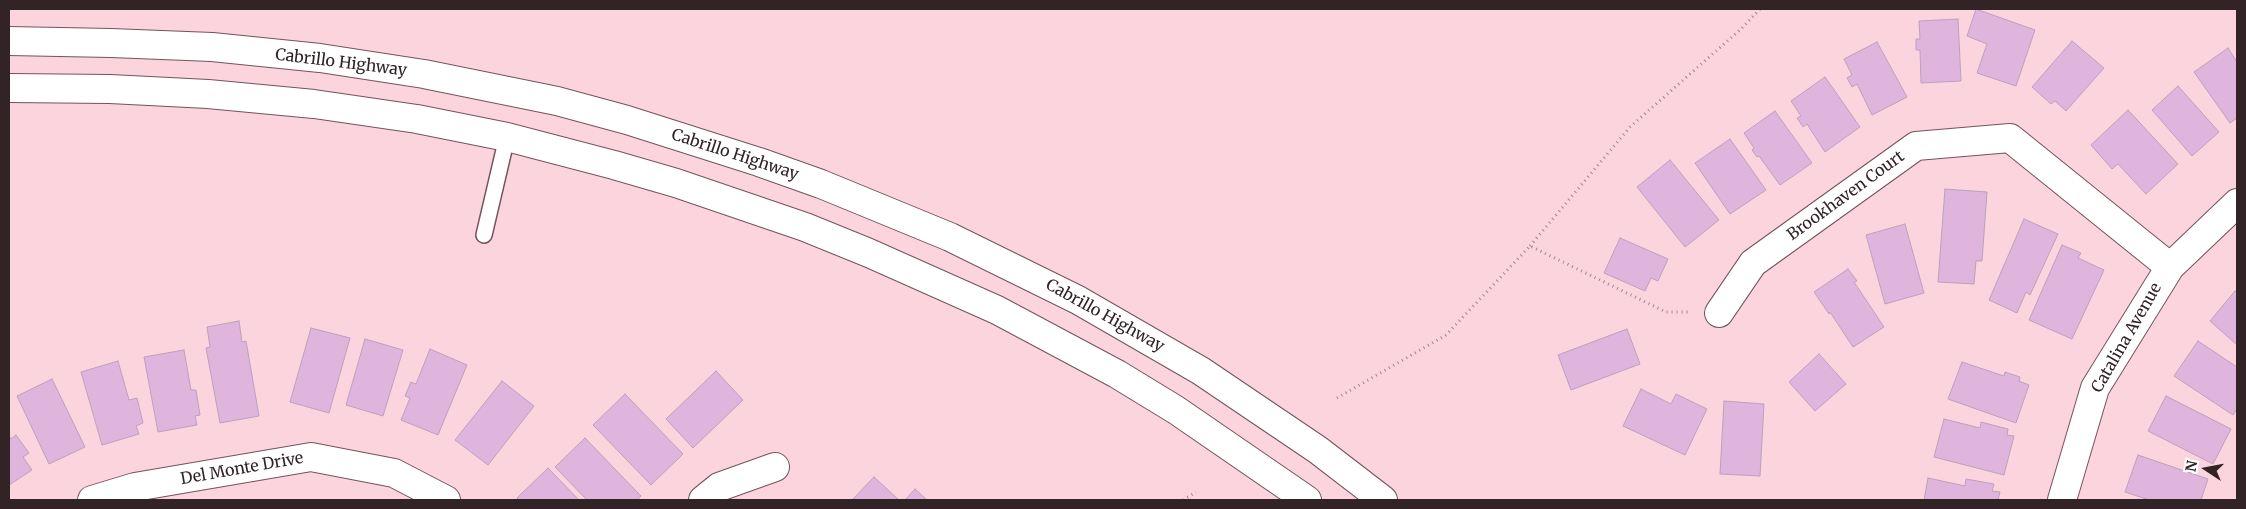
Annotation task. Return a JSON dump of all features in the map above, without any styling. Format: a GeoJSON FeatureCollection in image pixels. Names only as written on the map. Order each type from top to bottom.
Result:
{"type":"FeatureCollection","features":[{"type":"Feature","properties":{"kind":"main road","name":"Cabrillo Highway"},"geometry":{"type":"LineString","coordinates":[[9,41],[111,43],[212,48],[320,58],[424,74],[557,101],[628,120],[759,162],[830,187],[950,237],[1078,300],[1201,371],[1311,445],[1383,500]]}},
{"type":"Feature","properties":{"kind":"main road"},"geometry":{"type":"LineString","coordinates":[[9,88],[110,89],[208,94],[304,103],[417,119],[507,138],[614,165],[744,206],[814,231],[931,279],[997,310],[1117,374],[1233,448],[1307,500]]}},
{"type":"Feature","properties":{"kind":"main road","name":"Brookhaven Court"},"geometry":{"type":"LineString","coordinates":[[1719,313],[1753,263],[1916,146],[2010,138],[2170,267]]}},
{"type":"Feature","properties":{"kind":"main road","name":"Catalina Avenue"},"geometry":{"type":"LineString","coordinates":[[2062,500],[2095,388],[2170,267],[2237,203]]}},
{"type":"Feature","properties":{"kind":"main road","name":"Del Monte Drive"},"geometry":{"type":"LineString","coordinates":[[92,500],[135,487],[311,457],[394,473],[446,500]]}},
{"type":"Feature","properties":{"kind":"main road"},"geometry":{"type":"LineString","coordinates":[[704,500],[719,487],[775,467]]}},
{"type":"Feature","properties":{"kind":"lane"},"geometry":{"type":"LineString","coordinates":[[484,235],[507,138]]}},
{"type":"Feature","properties":{"kind":"path"},"geometry":{"type":"LineString","coordinates":[[1337,398],[1446,335],[1530,246],[1630,127],[1741,29],[1760,9]]}},
{"type":"Feature","properties":{"kind":"path"},"geometry":{"type":"LineString","coordinates":[[1530,246],[1666,312],[1719,313]]}},
{"type":"Feature","properties":{"kind":"path"},"geometry":{"type":"LineString","coordinates":[[1182,500],[1196,492]]}},
{"type":"Feature","properties":{"kind":"building"},"geometry":{"type":"Polygon","coordinates":[[[1976,9],[2035,30],[2016,86],[1977,73],[1987,44],[1967,36],[1976,9]]]}},
{"type":"Feature","properties":{"kind":"building"},"geometry":{"type":"Polygon","coordinates":[[[1958,19],[1961,81],[1921,83],[1920,50],[1916,50],[1916,39],[1920,39],[1919,21],[1958,19]]]}},
{"type":"Feature","properties":{"kind":"building"},"geometry":{"type":"Polygon","coordinates":[[[2072,41],[2104,68],[2066,111],[2055,101],[2051,104],[2032,87],[2072,41]]]}},
{"type":"Feature","properties":{"kind":"building"},"geometry":{"type":"Polygon","coordinates":[[[1877,42],[1907,97],[1872,115],[1857,84],[1852,87],[1847,78],[1852,75],[1844,59],[1877,42]]]}},
{"type":"Feature","properties":{"kind":"building"},"geometry":{"type":"Polygon","coordinates":[[[2228,48],[2237,62],[2237,118],[2230,123],[2194,72],[2228,48]]]}},
{"type":"Feature","properties":{"kind":"building"},"geometry":{"type":"Polygon","coordinates":[[[1825,77],[1860,127],[1825,152],[1807,124],[1803,127],[1797,118],[1801,116],[1791,101],[1825,77]]]}},
{"type":"Feature","properties":{"kind":"building"},"geometry":{"type":"Polygon","coordinates":[[[2178,86],[2219,132],[2192,156],[2152,110],[2178,86]]]}},
{"type":"Feature","properties":{"kind":"building"},"geometry":{"type":"Polygon","coordinates":[[[2128,110],[2178,164],[2146,194],[2118,164],[2112,169],[2091,145],[2128,110]]]}},
{"type":"Feature","properties":{"kind":"building"},"geometry":{"type":"Polygon","coordinates":[[[1775,111],[1812,163],[1780,185],[1759,156],[1757,157],[1752,150],[1754,148],[1744,133],[1775,111]]]}},
{"type":"Feature","properties":{"kind":"building"},"geometry":{"type":"Polygon","coordinates":[[[1730,139],[1766,190],[1730,214],[1695,163],[1730,139]]]}},
{"type":"Feature","properties":{"kind":"building"},"geometry":{"type":"Polygon","coordinates":[[[1670,160],[1719,220],[1685,247],[1637,187],[1670,160]]]}},
{"type":"Feature","properties":{"kind":"building"},"geometry":{"type":"Polygon","coordinates":[[[1945,189],[1987,192],[1982,261],[1976,261],[1974,284],[1938,282],[1945,189]]]}},
{"type":"Feature","properties":{"kind":"building"},"geometry":{"type":"Polygon","coordinates":[[[2024,219],[2058,234],[2030,295],[2026,292],[2017,313],[1989,300],[2024,219]]]}},
{"type":"Feature","properties":{"kind":"building"},"geometry":{"type":"Polygon","coordinates":[[[1905,224],[1924,293],[1885,304],[1866,235],[1905,224]]]}},
{"type":"Feature","properties":{"kind":"building"},"geometry":{"type":"Polygon","coordinates":[[[1620,238],[1668,259],[1658,281],[1651,278],[1645,291],[1604,273],[1620,238]]]}},
{"type":"Feature","properties":{"kind":"building"},"geometry":{"type":"Polygon","coordinates":[[[2062,245],[2081,253],[2078,258],[2104,270],[2072,339],[2029,320],[2062,245]]]}},
{"type":"Feature","properties":{"kind":"building"},"geometry":{"type":"Polygon","coordinates":[[[1848,269],[1857,281],[1854,282],[1884,327],[1853,347],[1814,292],[1848,269]]]}},
{"type":"Feature","properties":{"kind":"building"},"geometry":{"type":"Polygon","coordinates":[[[2235,291],[2237,293],[2237,345],[2210,321],[2235,291]]]}},
{"type":"Feature","properties":{"kind":"building"},"geometry":{"type":"Polygon","coordinates":[[[239,321],[242,342],[246,341],[259,416],[220,423],[206,348],[210,347],[207,327],[239,321]]]}},
{"type":"Feature","properties":{"kind":"building"},"geometry":{"type":"Polygon","coordinates":[[[311,328],[350,338],[329,413],[290,402],[311,328]]]}},
{"type":"Feature","properties":{"kind":"building"},"geometry":{"type":"Polygon","coordinates":[[[1627,329],[1640,364],[1571,390],[1558,355],[1627,329]]]}},
{"type":"Feature","properties":{"kind":"building"},"geometry":{"type":"Polygon","coordinates":[[[365,339],[403,350],[383,416],[346,405],[365,339]]]}},
{"type":"Feature","properties":{"kind":"building"},"geometry":{"type":"Polygon","coordinates":[[[2198,341],[2237,367],[2237,409],[2233,415],[2174,376],[2198,341]]]}},
{"type":"Feature","properties":{"kind":"building"},"geometry":{"type":"Polygon","coordinates":[[[430,349],[467,365],[438,435],[401,420],[410,398],[405,396],[411,382],[416,384],[430,349]]]}},
{"type":"Feature","properties":{"kind":"building"},"geometry":{"type":"Polygon","coordinates":[[[184,350],[191,390],[196,390],[200,415],[195,416],[197,425],[158,432],[144,357],[184,350]]]}},
{"type":"Feature","properties":{"kind":"building"},"geometry":{"type":"Polygon","coordinates":[[[1819,354],[1846,384],[1815,411],[1789,382],[1819,354]]]}},
{"type":"Feature","properties":{"kind":"building"},"geometry":{"type":"Polygon","coordinates":[[[118,361],[129,400],[137,398],[143,423],[136,426],[139,434],[102,445],[81,372],[118,361]]]}},
{"type":"Feature","properties":{"kind":"building"},"geometry":{"type":"Polygon","coordinates":[[[1962,362],[2004,376],[2005,372],[2020,377],[2019,381],[2029,385],[2016,423],[1948,399],[1962,362]]]}},
{"type":"Feature","properties":{"kind":"building"},"geometry":{"type":"Polygon","coordinates":[[[716,371],[743,400],[693,448],[666,419],[716,371]]]}},
{"type":"Feature","properties":{"kind":"building"},"geometry":{"type":"Polygon","coordinates":[[[52,379],[85,447],[49,464],[17,396],[52,379]]]}},
{"type":"Feature","properties":{"kind":"building"},"geometry":{"type":"Polygon","coordinates":[[[502,381],[534,406],[488,465],[455,440],[502,381]]]}},
{"type":"Feature","properties":{"kind":"building"},"geometry":{"type":"Polygon","coordinates":[[[1641,389],[1671,404],[1676,394],[1707,409],[1685,455],[1623,426],[1641,389]]]}},
{"type":"Feature","properties":{"kind":"building"},"geometry":{"type":"Polygon","coordinates":[[[625,394],[683,454],[651,485],[593,425],[625,394]]]}},
{"type":"Feature","properties":{"kind":"building"},"geometry":{"type":"Polygon","coordinates":[[[2166,396],[2231,429],[2213,464],[2148,431],[2166,396]]]}},
{"type":"Feature","properties":{"kind":"building"},"geometry":{"type":"Polygon","coordinates":[[[1724,401],[1764,404],[1760,476],[1720,474],[1724,401]]]}},
{"type":"Feature","properties":{"kind":"building"},"geometry":{"type":"Polygon","coordinates":[[[1944,419],[1980,428],[1981,422],[2008,429],[2007,435],[2014,436],[2004,475],[1934,457],[1944,419]]]}},
{"type":"Feature","properties":{"kind":"building"},"geometry":{"type":"Polygon","coordinates":[[[16,435],[29,453],[23,457],[32,470],[9,485],[9,436],[11,439],[16,435]]]}},
{"type":"Feature","properties":{"kind":"building"},"geometry":{"type":"Polygon","coordinates":[[[585,438],[641,496],[637,500],[587,500],[555,467],[585,438]]]}},
{"type":"Feature","properties":{"kind":"building"},"geometry":{"type":"Polygon","coordinates":[[[2138,455],[2208,479],[2201,500],[2149,500],[2125,492],[2138,455]]]}},
{"type":"Feature","properties":{"kind":"building"},"geometry":{"type":"Polygon","coordinates":[[[548,468],[579,500],[519,500],[517,498],[548,468]]]}},
{"type":"Feature","properties":{"kind":"building"},"geometry":{"type":"Polygon","coordinates":[[[874,477],[899,500],[852,500],[874,477]]]}},
{"type":"Feature","properties":{"kind":"building"},"geometry":{"type":"Polygon","coordinates":[[[1928,478],[1965,486],[1966,479],[1994,484],[1992,491],[2000,492],[1998,500],[1924,500],[1928,478]]]}},
{"type":"Feature","properties":{"kind":"building"},"geometry":{"type":"Polygon","coordinates":[[[915,489],[927,500],[905,500],[915,489]]]}}]}
